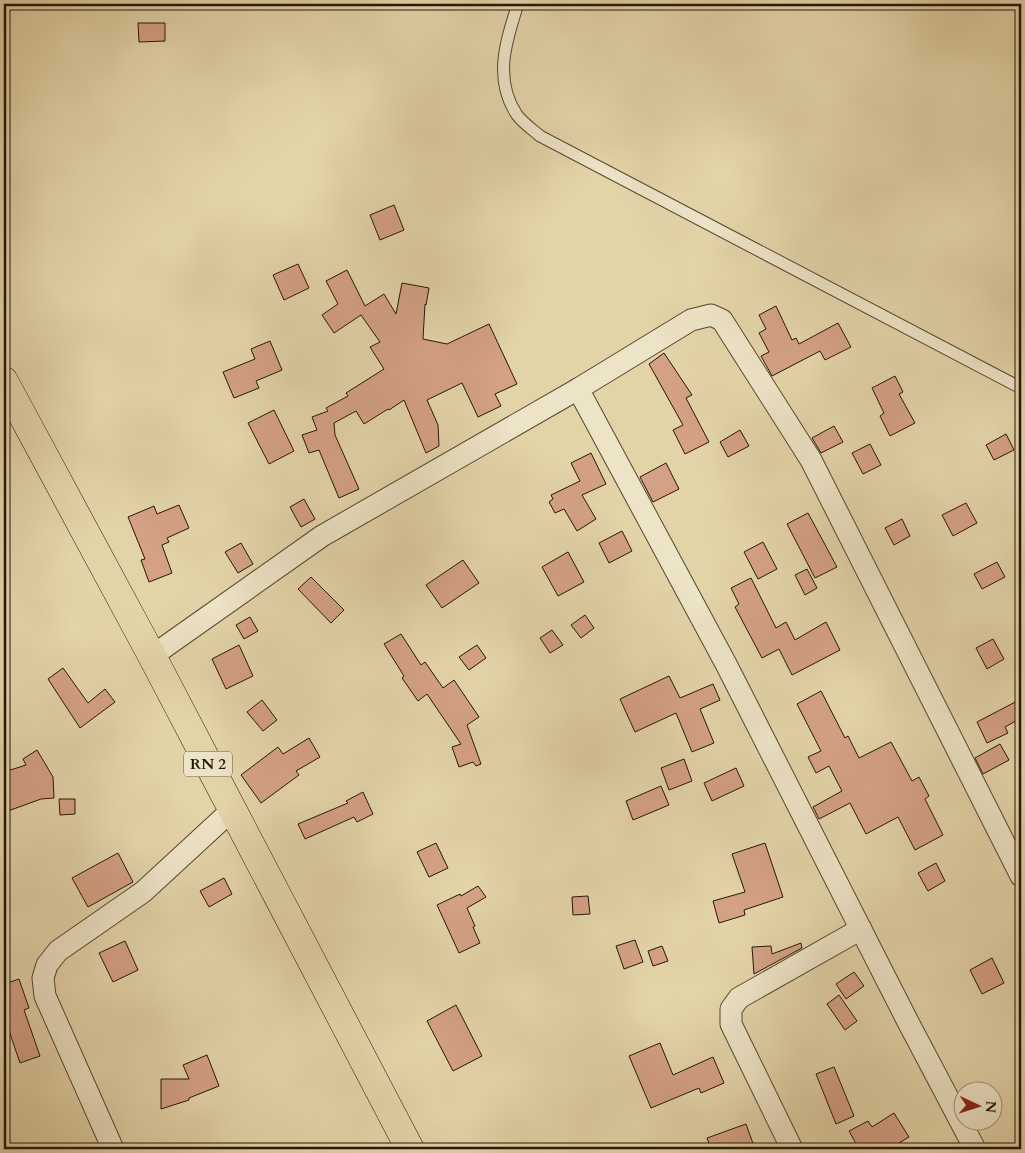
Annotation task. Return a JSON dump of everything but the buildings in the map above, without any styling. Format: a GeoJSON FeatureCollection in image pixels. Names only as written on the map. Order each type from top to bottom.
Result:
{"type":"FeatureCollection","features":[{"type":"Feature","properties":{"kind":"highway","name":"RN 2"},"geometry":{"type":"LineString","coordinates":[[4,381],[152,656],[410,1149]]}},
{"type":"Feature","properties":{"kind":"street"},"geometry":{"type":"LineString","coordinates":[[152,656],[322,536],[578,389],[692,320],[711,315],[722,320],[811,460],[1021,876]]}},
{"type":"Feature","properties":{"kind":"street"},"geometry":{"type":"LineString","coordinates":[[578,389],[726,664],[975,1149]]}},
{"type":"Feature","properties":{"kind":"street"},"geometry":{"type":"LineString","coordinates":[[113,1149],[45,996],[43,978],[46,965],[58,952],[143,892],[232,810]]}},
{"type":"Feature","properties":{"kind":"street"},"geometry":{"type":"LineString","coordinates":[[792,1149],[731,1024],[731,1009],[739,998],[861,929]]}},
{"type":"Feature","properties":{"kind":"lane"},"geometry":{"type":"LineString","coordinates":[[518,4],[506,42],[503,67],[506,86],[508,96],[518,116],[540,136],[1021,388]]}}]}
